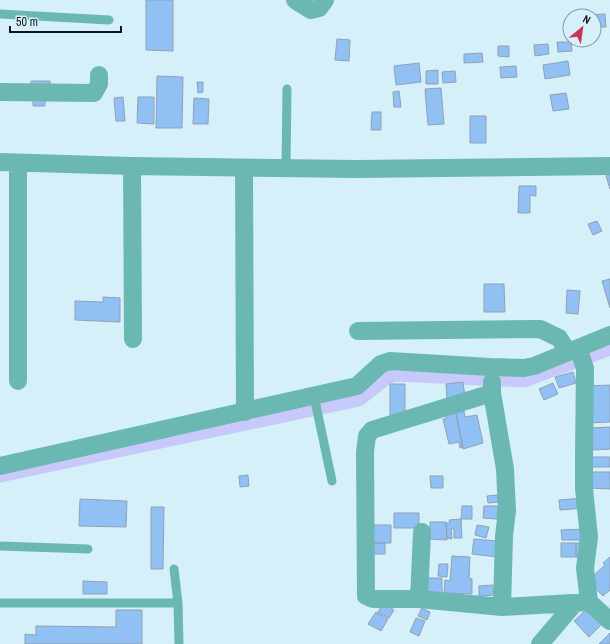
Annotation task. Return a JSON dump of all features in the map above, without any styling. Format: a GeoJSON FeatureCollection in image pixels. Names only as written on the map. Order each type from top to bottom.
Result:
{"type":"FeatureCollection","features":[{"type":"Feature","properties":{"kind":"street"},"geometry":{"type":"LineString","coordinates":[[295,0],[311,10],[319,8],[325,0]]}},
{"type":"Feature","properties":{"kind":"street"},"geometry":{"type":"LineString","coordinates":[[0,92],[94,93],[99,84],[99,75]]}},
{"type":"Feature","properties":{"kind":"street"},"geometry":{"type":"LineString","coordinates":[[0,162],[132,166],[357,169],[610,166]]}},
{"type":"Feature","properties":{"kind":"street"},"geometry":{"type":"LineString","coordinates":[[18,163],[18,381]]}},
{"type":"Feature","properties":{"kind":"street"},"geometry":{"type":"LineString","coordinates":[[132,166],[133,339]]}},
{"type":"Feature","properties":{"kind":"street"},"geometry":{"type":"LineString","coordinates":[[244,168],[246,412]]}},
{"type":"Feature","properties":{"kind":"street"},"geometry":{"type":"LineString","coordinates":[[358,331],[540,329],[559,338],[578,355],[588,537],[582,602],[540,644]]}},
{"type":"Feature","properties":{"kind":"street"},"geometry":{"type":"LineString","coordinates":[[610,335],[578,355],[524,368],[491,380],[461,401],[372,430],[366,436],[365,452],[366,596],[373,599],[419,599],[502,607],[582,602],[610,621]]}},
{"type":"Feature","properties":{"kind":"street"},"geometry":{"type":"LineString","coordinates":[[0,466],[246,412],[314,399],[357,386],[381,364],[390,362],[491,380]]}},
{"type":"Feature","properties":{"kind":"street"},"geometry":{"type":"LineString","coordinates":[[491,380],[505,469],[507,511],[504,536],[502,607]]}},
{"type":"Feature","properties":{"kind":"street"},"geometry":{"type":"LineString","coordinates":[[419,599],[422,532]]}},
{"type":"Feature","properties":{"kind":"lane"},"geometry":{"type":"LineString","coordinates":[[0,14],[109,20]]}},
{"type":"Feature","properties":{"kind":"lane"},"geometry":{"type":"LineString","coordinates":[[286,168],[287,90]]}},
{"type":"Feature","properties":{"kind":"lane"},"geometry":{"type":"LineString","coordinates":[[314,399],[332,481]]}},
{"type":"Feature","properties":{"kind":"lane"},"geometry":{"type":"LineString","coordinates":[[0,546],[88,549]]}},
{"type":"Feature","properties":{"kind":"lane"},"geometry":{"type":"LineString","coordinates":[[174,569],[178,603],[179,644]]}},
{"type":"Feature","properties":{"kind":"lane"},"geometry":{"type":"LineString","coordinates":[[0,602],[178,603]]}},
{"type":"Feature","properties":{"kind":"building"},"geometry":{"type":"Polygon","coordinates":[[[146,0],[173,0],[173,51],[146,50],[146,0]]]}},
{"type":"Feature","properties":{"kind":"building"},"geometry":{"type":"Polygon","coordinates":[[[602,14],[605,14],[606,27],[602,27],[602,14]]]}},
{"type":"Feature","properties":{"kind":"building"},"geometry":{"type":"Polygon","coordinates":[[[337,39],[350,40],[349,61],[335,60],[337,39]]]}},
{"type":"Feature","properties":{"kind":"building"},"geometry":{"type":"Polygon","coordinates":[[[557,42],[562,42],[562,48],[572,48],[572,51],[558,52],[557,42]]]}},
{"type":"Feature","properties":{"kind":"building"},"geometry":{"type":"Polygon","coordinates":[[[548,44],[549,54],[535,56],[534,45],[548,44]]]}},
{"type":"Feature","properties":{"kind":"building"},"geometry":{"type":"Polygon","coordinates":[[[498,46],[509,46],[509,57],[498,56],[498,46]]]}},
{"type":"Feature","properties":{"kind":"building"},"geometry":{"type":"Polygon","coordinates":[[[482,53],[483,62],[464,63],[464,54],[482,53]]]}},
{"type":"Feature","properties":{"kind":"building"},"geometry":{"type":"Polygon","coordinates":[[[568,61],[570,75],[545,79],[543,65],[568,61]]]}},
{"type":"Feature","properties":{"kind":"building"},"geometry":{"type":"Polygon","coordinates":[[[419,63],[421,82],[396,85],[394,66],[419,63]]]}},
{"type":"Feature","properties":{"kind":"building"},"geometry":{"type":"Polygon","coordinates":[[[516,66],[517,77],[501,78],[500,67],[516,66]]]}},
{"type":"Feature","properties":{"kind":"building"},"geometry":{"type":"Polygon","coordinates":[[[438,70],[438,84],[426,84],[426,71],[438,70]]]}},
{"type":"Feature","properties":{"kind":"building"},"geometry":{"type":"Polygon","coordinates":[[[455,71],[456,82],[443,83],[442,72],[455,71]]]}},
{"type":"Feature","properties":{"kind":"building"},"geometry":{"type":"Polygon","coordinates":[[[157,76],[183,77],[182,128],[156,128],[157,76]]]}},
{"type":"Feature","properties":{"kind":"building"},"geometry":{"type":"Polygon","coordinates":[[[31,81],[50,81],[50,92],[31,92],[31,81]]]}},
{"type":"Feature","properties":{"kind":"building"},"geometry":{"type":"Polygon","coordinates":[[[197,82],[203,82],[203,92],[198,93],[197,82]]]}},
{"type":"Feature","properties":{"kind":"building"},"geometry":{"type":"Polygon","coordinates":[[[441,88],[444,124],[428,125],[425,89],[441,88]]]}},
{"type":"Feature","properties":{"kind":"building"},"geometry":{"type":"Polygon","coordinates":[[[399,91],[401,107],[394,107],[393,92],[399,91]]]}},
{"type":"Feature","properties":{"kind":"building"},"geometry":{"type":"Polygon","coordinates":[[[566,93],[569,109],[553,111],[550,95],[566,93]]]}},
{"type":"Feature","properties":{"kind":"building"},"geometry":{"type":"Polygon","coordinates":[[[33,94],[45,94],[45,106],[33,106],[33,94]]]}},
{"type":"Feature","properties":{"kind":"building"},"geometry":{"type":"Polygon","coordinates":[[[123,97],[125,121],[116,121],[114,98],[123,97]]]}},
{"type":"Feature","properties":{"kind":"building"},"geometry":{"type":"Polygon","coordinates":[[[138,97],[154,97],[154,124],[137,123],[138,97]]]}},
{"type":"Feature","properties":{"kind":"building"},"geometry":{"type":"Polygon","coordinates":[[[194,98],[209,99],[208,124],[193,124],[194,98]]]}},
{"type":"Feature","properties":{"kind":"building"},"geometry":{"type":"Polygon","coordinates":[[[372,112],[381,112],[381,130],[371,130],[372,112]]]}},
{"type":"Feature","properties":{"kind":"building"},"geometry":{"type":"Polygon","coordinates":[[[470,116],[486,116],[486,143],[470,143],[470,116]]]}},
{"type":"Feature","properties":{"kind":"building"},"geometry":{"type":"Polygon","coordinates":[[[610,174],[610,189],[606,176],[610,174]]]}},
{"type":"Feature","properties":{"kind":"building"},"geometry":{"type":"Polygon","coordinates":[[[519,186],[536,186],[536,196],[530,195],[530,213],[518,213],[519,186]]]}},
{"type":"Feature","properties":{"kind":"building"},"geometry":{"type":"Polygon","coordinates":[[[597,221],[602,231],[593,235],[588,224],[597,221]]]}},
{"type":"Feature","properties":{"kind":"building"},"geometry":{"type":"Polygon","coordinates":[[[610,279],[610,308],[602,281],[610,279]]]}},
{"type":"Feature","properties":{"kind":"building"},"geometry":{"type":"Polygon","coordinates":[[[484,284],[504,284],[505,312],[484,312],[484,284]]]}},
{"type":"Feature","properties":{"kind":"building"},"geometry":{"type":"Polygon","coordinates":[[[567,290],[580,291],[578,314],[566,313],[567,290]]]}},
{"type":"Feature","properties":{"kind":"building"},"geometry":{"type":"Polygon","coordinates":[[[103,297],[120,298],[120,322],[75,320],[75,301],[103,302],[103,297]]]}},
{"type":"Feature","properties":{"kind":"building"},"geometry":{"type":"Polygon","coordinates":[[[573,372],[576,383],[559,388],[555,377],[573,372]]]}},
{"type":"Feature","properties":{"kind":"building"},"geometry":{"type":"Polygon","coordinates":[[[463,382],[465,397],[447,399],[446,384],[463,382]]]}},
{"type":"Feature","properties":{"kind":"building"},"geometry":{"type":"Polygon","coordinates":[[[553,383],[558,394],[544,400],[539,389],[553,383]]]}},
{"type":"Feature","properties":{"kind":"building"},"geometry":{"type":"Polygon","coordinates":[[[390,384],[405,384],[405,415],[390,415],[390,384]]]}},
{"type":"Feature","properties":{"kind":"building"},"geometry":{"type":"Polygon","coordinates":[[[610,385],[610,422],[588,423],[586,386],[610,385]]]}},
{"type":"Feature","properties":{"kind":"building"},"geometry":{"type":"Polygon","coordinates":[[[464,411],[465,417],[477,415],[483,443],[463,449],[456,413],[464,411]]]}},
{"type":"Feature","properties":{"kind":"building"},"geometry":{"type":"Polygon","coordinates":[[[456,413],[463,447],[460,448],[459,442],[449,444],[443,419],[446,419],[445,415],[456,413]]]}},
{"type":"Feature","properties":{"kind":"building"},"geometry":{"type":"Polygon","coordinates":[[[610,427],[610,449],[593,450],[591,428],[610,427]]]}},
{"type":"Feature","properties":{"kind":"building"},"geometry":{"type":"Polygon","coordinates":[[[592,457],[610,457],[610,467],[591,467],[592,457]]]}},
{"type":"Feature","properties":{"kind":"building"},"geometry":{"type":"Polygon","coordinates":[[[590,472],[610,472],[610,489],[589,488],[590,472]]]}},
{"type":"Feature","properties":{"kind":"building"},"geometry":{"type":"Polygon","coordinates":[[[248,475],[249,486],[240,487],[239,476],[248,475]]]}},
{"type":"Feature","properties":{"kind":"building"},"geometry":{"type":"Polygon","coordinates":[[[430,476],[443,476],[443,488],[431,488],[430,476]]]}},
{"type":"Feature","properties":{"kind":"building"},"geometry":{"type":"Polygon","coordinates":[[[497,495],[498,502],[488,503],[487,496],[497,495]]]}},
{"type":"Feature","properties":{"kind":"building"},"geometry":{"type":"Polygon","coordinates":[[[584,498],[585,508],[560,510],[559,500],[584,498]]]}},
{"type":"Feature","properties":{"kind":"building"},"geometry":{"type":"Polygon","coordinates":[[[80,499],[127,501],[126,527],[79,526],[80,499]]]}},
{"type":"Feature","properties":{"kind":"building"},"geometry":{"type":"Polygon","coordinates":[[[462,506],[472,506],[472,519],[461,519],[462,506]]]}},
{"type":"Feature","properties":{"kind":"building"},"geometry":{"type":"Polygon","coordinates":[[[484,506],[498,506],[497,519],[483,518],[484,506]]]}},
{"type":"Feature","properties":{"kind":"building"},"geometry":{"type":"Polygon","coordinates":[[[151,507],[164,507],[163,569],[151,569],[151,507]]]}},
{"type":"Feature","properties":{"kind":"building"},"geometry":{"type":"Polygon","coordinates":[[[394,513],[419,513],[419,528],[394,528],[394,513]]]}},
{"type":"Feature","properties":{"kind":"building"},"geometry":{"type":"Polygon","coordinates":[[[461,519],[462,538],[454,538],[454,529],[451,529],[452,539],[447,538],[446,523],[450,523],[449,520],[461,519]]]}},
{"type":"Feature","properties":{"kind":"building"},"geometry":{"type":"Polygon","coordinates":[[[430,522],[446,522],[447,540],[430,539],[430,522]]]}},
{"type":"Feature","properties":{"kind":"building"},"geometry":{"type":"Polygon","coordinates":[[[369,525],[391,525],[391,543],[369,543],[369,525]]]}},
{"type":"Feature","properties":{"kind":"building"},"geometry":{"type":"Polygon","coordinates":[[[477,525],[489,527],[486,538],[475,535],[477,525]]]}},
{"type":"Feature","properties":{"kind":"building"},"geometry":{"type":"Polygon","coordinates":[[[586,529],[586,540],[562,540],[561,530],[586,529]]]}},
{"type":"Feature","properties":{"kind":"building"},"geometry":{"type":"Polygon","coordinates":[[[474,539],[498,541],[497,557],[472,554],[474,539]]]}},
{"type":"Feature","properties":{"kind":"building"},"geometry":{"type":"Polygon","coordinates":[[[372,543],[385,543],[385,554],[372,554],[372,543]]]}},
{"type":"Feature","properties":{"kind":"building"},"geometry":{"type":"Polygon","coordinates":[[[561,543],[576,543],[576,557],[561,557],[561,543]]]}},
{"type":"Feature","properties":{"kind":"building"},"geometry":{"type":"Polygon","coordinates":[[[576,543],[584,543],[584,557],[576,557],[576,543]]]}},
{"type":"Feature","properties":{"kind":"building"},"geometry":{"type":"Polygon","coordinates":[[[452,556],[470,557],[469,578],[472,579],[472,594],[444,593],[445,580],[450,581],[452,556]]]}},
{"type":"Feature","properties":{"kind":"building"},"geometry":{"type":"Polygon","coordinates":[[[610,557],[610,590],[603,596],[592,585],[596,582],[592,577],[605,565],[603,563],[610,557]]]}},
{"type":"Feature","properties":{"kind":"building"},"geometry":{"type":"Polygon","coordinates":[[[439,564],[448,564],[447,577],[438,576],[439,564]]]}},
{"type":"Feature","properties":{"kind":"building"},"geometry":{"type":"Polygon","coordinates":[[[426,578],[442,578],[442,593],[426,594],[426,578]]]}},
{"type":"Feature","properties":{"kind":"building"},"geometry":{"type":"Polygon","coordinates":[[[83,581],[107,582],[107,594],[83,594],[83,581]]]}},
{"type":"Feature","properties":{"kind":"building"},"geometry":{"type":"Polygon","coordinates":[[[493,585],[494,595],[479,596],[479,586],[493,585]]]}},
{"type":"Feature","properties":{"kind":"building"},"geometry":{"type":"Polygon","coordinates":[[[383,603],[394,610],[389,618],[378,612],[383,603]]]}},
{"type":"Feature","properties":{"kind":"building"},"geometry":{"type":"Polygon","coordinates":[[[589,607],[604,622],[589,637],[574,621],[589,607]]]}},
{"type":"Feature","properties":{"kind":"building"},"geometry":{"type":"Polygon","coordinates":[[[422,608],[430,612],[427,620],[418,616],[422,608]]]}},
{"type":"Feature","properties":{"kind":"building"},"geometry":{"type":"Polygon","coordinates":[[[116,610],[142,610],[142,644],[25,644],[25,634],[36,635],[36,626],[116,627],[116,610]]]}},
{"type":"Feature","properties":{"kind":"building"},"geometry":{"type":"Polygon","coordinates":[[[376,612],[388,619],[381,631],[368,624],[376,612]]]}},
{"type":"Feature","properties":{"kind":"building"},"geometry":{"type":"Polygon","coordinates":[[[416,618],[425,621],[419,636],[410,632],[416,618]]]}},
{"type":"Feature","properties":{"kind":"building"},"geometry":{"type":"Polygon","coordinates":[[[610,633],[610,644],[599,644],[610,633]]]}},
{"type":"Feature","properties":{"kind":"waterway"},"geometry":{"type":"LineString","coordinates":[[0,475],[359,399],[385,378],[395,374],[524,380],[610,348]]}}]}
